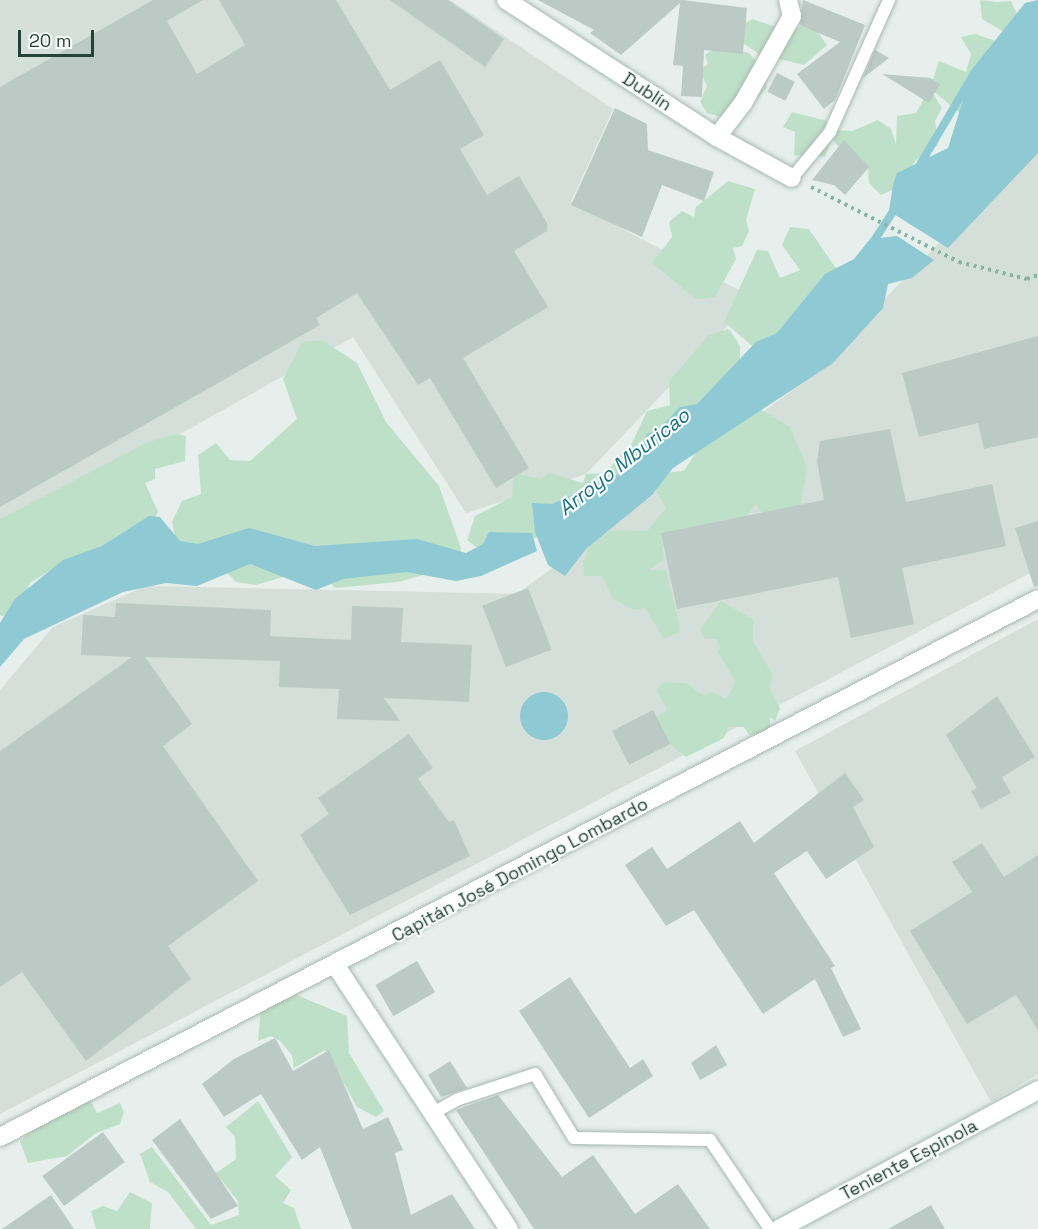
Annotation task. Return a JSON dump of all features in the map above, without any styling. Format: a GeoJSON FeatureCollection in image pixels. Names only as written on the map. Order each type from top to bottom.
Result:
{"type":"FeatureCollection","features":[{"type":"Feature","properties":{"kind":"street","name":"Dublín"},"geometry":{"type":"LineString","coordinates":[[506,0],[717,137],[792,178]]}},
{"type":"Feature","properties":{"kind":"street"},"geometry":{"type":"LineString","coordinates":[[717,137],[743,103],[792,16],[788,0]]}},
{"type":"Feature","properties":{"kind":"street","name":"Capitán José Domingo Lombardo"},"geometry":{"type":"LineString","coordinates":[[0,1137],[336,966],[1038,599]]}},
{"type":"Feature","properties":{"kind":"street"},"geometry":{"type":"LineString","coordinates":[[336,966],[509,1229]]}},
{"type":"Feature","properties":{"kind":"street","name":"Teniente Espinola"},"geometry":{"type":"LineString","coordinates":[[779,1229],[1038,1090]]}},
{"type":"Feature","properties":{"kind":"lane"},"geometry":{"type":"LineString","coordinates":[[792,178],[830,132],[890,0]]}},
{"type":"Feature","properties":{"kind":"lane"},"geometry":{"type":"LineString","coordinates":[[433,1113],[535,1074],[574,1138],[710,1140],[770,1229]]}},
{"type":"Feature","properties":{"kind":"path"},"geometry":{"type":"LineString","coordinates":[[792,178],[874,216],[948,256],[1027,279],[1038,275]]}},
{"type":"Feature","properties":{"kind":"shaded area"},"geometry":{"type":"Polygon","coordinates":[[[0,0],[450,0],[613,109],[571,202],[754,298],[586,474],[466,513],[353,337],[0,535],[0,0]]]}},
{"type":"Feature","properties":{"kind":"shaded area"},"geometry":{"type":"Polygon","coordinates":[[[1038,142],[1038,569],[0,1114],[0,690],[53,627],[146,586],[517,594],[802,383],[1038,142]]]}},
{"type":"Feature","properties":{"kind":"shaded area"},"geometry":{"type":"Polygon","coordinates":[[[1038,619],[1038,1074],[991,1102],[795,751],[1038,619]]]}},
{"type":"Feature","properties":{"kind":"green space"},"geometry":{"type":"Polygon","coordinates":[[[980,0],[1011,1],[1019,18],[1004,32],[982,19],[980,0]]]}},
{"type":"Feature","properties":{"kind":"green space"},"geometry":{"type":"Polygon","coordinates":[[[752,19],[791,32],[810,21],[827,45],[804,65],[759,54],[733,36],[733,31],[752,19]]]}},
{"type":"Feature","properties":{"kind":"green space"},"geometry":{"type":"Polygon","coordinates":[[[975,34],[1010,46],[962,115],[925,84],[925,77],[933,79],[939,61],[966,72],[971,54],[961,37],[975,34]]]}},
{"type":"Feature","properties":{"kind":"green space"},"geometry":{"type":"Polygon","coordinates":[[[719,45],[749,53],[767,74],[766,89],[734,121],[707,113],[700,102],[707,86],[699,70],[708,64],[705,55],[719,45]]]}},
{"type":"Feature","properties":{"kind":"green space"},"geometry":{"type":"Polygon","coordinates":[[[934,95],[942,108],[935,121],[938,145],[916,160],[900,186],[881,195],[869,183],[868,166],[849,160],[832,139],[825,157],[794,155],[795,132],[783,127],[792,112],[827,121],[833,130],[852,131],[878,120],[891,129],[896,144],[897,116],[916,113],[924,99],[934,95]]]}},
{"type":"Feature","properties":{"kind":"green space"},"geometry":{"type":"Polygon","coordinates":[[[728,181],[755,189],[746,220],[749,231],[742,246],[733,248],[736,259],[715,297],[696,299],[652,263],[672,237],[669,222],[682,211],[694,217],[696,207],[728,181]]]}},
{"type":"Feature","properties":{"kind":"green space"},"geometry":{"type":"Polygon","coordinates":[[[790,227],[809,229],[835,267],[860,275],[764,356],[724,322],[757,250],[768,251],[780,278],[800,270],[782,245],[790,227]]]}},
{"type":"Feature","properties":{"kind":"green space"},"geometry":{"type":"Polygon","coordinates":[[[729,329],[740,346],[740,363],[722,405],[539,537],[496,548],[476,547],[467,540],[475,516],[512,497],[514,473],[541,479],[550,473],[583,483],[586,474],[605,473],[632,443],[647,411],[670,405],[669,381],[709,335],[729,329]]]}},
{"type":"Feature","properties":{"kind":"green space"},"geometry":{"type":"Polygon","coordinates":[[[322,340],[357,363],[386,422],[439,486],[461,548],[459,565],[398,582],[336,588],[319,574],[296,573],[256,585],[236,582],[221,566],[180,561],[172,522],[182,501],[201,494],[198,455],[216,443],[230,460],[250,461],[297,419],[283,379],[302,342],[322,340]]]}},
{"type":"Feature","properties":{"kind":"green space"},"geometry":{"type":"Polygon","coordinates":[[[756,406],[790,427],[807,467],[800,510],[764,519],[756,504],[741,523],[662,538],[664,560],[649,570],[666,570],[680,626],[679,632],[664,639],[645,608],[634,610],[613,599],[602,576],[584,576],[583,562],[590,546],[611,530],[647,531],[666,508],[656,491],[663,473],[684,471],[708,434],[756,406]]]}},
{"type":"Feature","properties":{"kind":"green space"},"geometry":{"type":"Polygon","coordinates":[[[177,434],[186,436],[185,461],[155,469],[155,479],[145,483],[158,512],[147,532],[78,555],[31,582],[12,619],[0,615],[0,519],[148,442],[177,434]]]}},
{"type":"Feature","properties":{"kind":"green space"},"geometry":{"type":"Polygon","coordinates":[[[721,601],[753,619],[753,641],[772,673],[770,689],[780,708],[775,721],[770,717],[770,733],[749,735],[744,727],[729,727],[724,738],[686,757],[670,744],[661,750],[644,740],[650,721],[667,710],[657,690],[664,682],[686,683],[703,695],[713,692],[726,699],[736,682],[717,651],[721,648],[716,639],[705,639],[700,630],[721,601]]]}},
{"type":"Feature","properties":{"kind":"green space"},"geometry":{"type":"Polygon","coordinates":[[[282,989],[347,1016],[349,1053],[384,1111],[376,1117],[357,1107],[325,1050],[294,1068],[292,1055],[280,1041],[271,1036],[258,1041],[261,1007],[282,989]]]}},
{"type":"Feature","properties":{"kind":"green space"},"geometry":{"type":"Polygon","coordinates":[[[89,1098],[97,1113],[120,1103],[124,1112],[120,1124],[96,1133],[67,1156],[28,1163],[20,1141],[53,1114],[89,1098]]]}},
{"type":"Feature","properties":{"kind":"green space"},"geometry":{"type":"Polygon","coordinates":[[[258,1101],[292,1157],[275,1176],[291,1190],[283,1203],[294,1208],[301,1229],[196,1229],[168,1192],[150,1182],[140,1154],[152,1147],[211,1225],[239,1215],[238,1201],[216,1173],[236,1159],[235,1137],[226,1127],[258,1101]]]}},
{"type":"Feature","properties":{"kind":"green space"},"geometry":{"type":"Polygon","coordinates":[[[130,1192],[152,1203],[150,1229],[96,1229],[91,1211],[103,1206],[117,1211],[130,1192]]]}},
{"type":"Feature","properties":{"kind":"water"},"geometry":{"type":"Polygon","coordinates":[[[1038,0],[1038,153],[948,248],[889,211],[897,173],[948,148],[973,68],[1025,3],[1038,0]]]}},
{"type":"Feature","properties":{"kind":"water"},"geometry":{"type":"Polygon","coordinates":[[[897,236],[934,260],[912,278],[888,284],[883,308],[833,363],[673,468],[652,495],[586,549],[565,576],[548,565],[535,532],[532,503],[552,504],[632,468],[647,434],[658,430],[680,407],[697,404],[756,342],[777,333],[825,274],[854,259],[870,239],[897,236]]]}},
{"type":"Feature","properties":{"kind":"water"},"geometry":{"type":"Polygon","coordinates":[[[149,516],[160,517],[180,541],[198,544],[249,528],[315,546],[417,539],[466,553],[483,544],[489,532],[532,533],[537,551],[481,576],[456,581],[407,572],[343,579],[316,590],[250,564],[197,586],[166,583],[123,592],[24,639],[0,667],[0,623],[15,599],[63,560],[102,546],[149,516]]]}},
{"type":"Feature","properties":{"kind":"water"},"geometry":{"type":"Polygon","coordinates":[[[539,692],[549,692],[564,702],[568,716],[567,725],[558,736],[549,740],[539,740],[524,730],[520,721],[520,711],[530,696],[539,692]]]}},
{"type":"Feature","properties":{"kind":"building"},"geometry":{"type":"Polygon","coordinates":[[[153,0],[203,0],[167,21],[197,74],[245,45],[219,0],[336,0],[390,90],[440,60],[484,135],[460,149],[487,195],[519,176],[547,223],[547,231],[514,251],[548,307],[463,358],[529,468],[496,488],[430,378],[418,385],[357,293],[316,318],[320,325],[0,507],[0,87],[153,0]]]}},
{"type":"Feature","properties":{"kind":"building"},"geometry":{"type":"Polygon","coordinates":[[[390,0],[448,0],[504,39],[485,67],[390,0]]]}},
{"type":"Feature","properties":{"kind":"building"},"geometry":{"type":"Polygon","coordinates":[[[538,0],[683,0],[747,8],[743,54],[704,50],[702,97],[681,96],[683,66],[673,65],[680,3],[621,55],[590,33],[594,30],[538,0]]]}},
{"type":"Feature","properties":{"kind":"building"},"geometry":{"type":"Polygon","coordinates":[[[803,0],[865,25],[835,100],[824,109],[797,74],[840,42],[800,25],[803,0]]]}},
{"type":"Feature","properties":{"kind":"building"},"geometry":{"type":"Polygon","coordinates":[[[875,50],[889,58],[863,78],[875,50]]]}},
{"type":"Feature","properties":{"kind":"building"},"geometry":{"type":"Polygon","coordinates":[[[777,73],[795,82],[785,101],[767,92],[777,73]]]}},
{"type":"Feature","properties":{"kind":"building"},"geometry":{"type":"Polygon","coordinates":[[[882,74],[930,78],[940,84],[929,103],[882,74]]]}},
{"type":"Feature","properties":{"kind":"building"},"geometry":{"type":"Polygon","coordinates":[[[615,108],[647,124],[648,150],[714,172],[704,201],[662,185],[642,237],[571,205],[615,108]]]}},
{"type":"Feature","properties":{"kind":"building"},"geometry":{"type":"Polygon","coordinates":[[[844,140],[869,167],[845,195],[834,185],[812,180],[844,140]]]}},
{"type":"Feature","properties":{"kind":"building"},"geometry":{"type":"Polygon","coordinates":[[[1038,336],[1038,437],[984,449],[978,423],[919,437],[902,373],[1038,336]]]}},
{"type":"Feature","properties":{"kind":"building"},"geometry":{"type":"Polygon","coordinates":[[[890,429],[906,502],[992,484],[1006,546],[902,568],[914,624],[851,638],[838,577],[677,609],[661,533],[824,500],[817,461],[820,441],[890,429]]]}},
{"type":"Feature","properties":{"kind":"building"},"geometry":{"type":"Polygon","coordinates":[[[1038,521],[1038,586],[1034,587],[1015,528],[1038,521]]]}},
{"type":"Feature","properties":{"kind":"building"},"geometry":{"type":"Polygon","coordinates":[[[528,588],[552,650],[506,667],[482,606],[528,588]]]}},
{"type":"Feature","properties":{"kind":"building"},"geometry":{"type":"Polygon","coordinates":[[[116,603],[271,610],[270,636],[351,640],[352,606],[403,608],[401,642],[472,645],[469,702],[384,698],[400,721],[337,719],[339,689],[279,687],[280,661],[145,657],[192,724],[163,746],[258,881],[168,946],[191,979],[86,1061],[22,972],[0,987],[0,751],[132,657],[81,655],[83,615],[115,617],[116,603]]]}},
{"type":"Feature","properties":{"kind":"building"},"geometry":{"type":"Polygon","coordinates":[[[997,696],[1035,757],[1002,777],[1011,793],[981,809],[971,791],[977,788],[946,735],[997,696]]]}},
{"type":"Feature","properties":{"kind":"building"},"geometry":{"type":"Polygon","coordinates":[[[653,710],[670,744],[629,765],[612,731],[653,710]]]}},
{"type":"Feature","properties":{"kind":"building"},"geometry":{"type":"Polygon","coordinates":[[[409,734],[433,768],[418,779],[449,822],[454,820],[470,856],[350,915],[300,835],[329,814],[318,798],[409,734]]]}},
{"type":"Feature","properties":{"kind":"building"},"geometry":{"type":"Polygon","coordinates":[[[845,773],[864,800],[853,807],[874,847],[826,879],[807,851],[774,873],[835,966],[831,968],[861,1029],[843,1037],[815,979],[763,1014],[694,910],[666,926],[625,865],[652,847],[667,869],[740,821],[754,843],[845,773]]]}},
{"type":"Feature","properties":{"kind":"building"},"geometry":{"type":"Polygon","coordinates":[[[982,843],[1004,877],[1038,855],[1038,1030],[1016,995],[967,1024],[910,931],[972,892],[952,862],[982,843]]]}},
{"type":"Feature","properties":{"kind":"building"},"geometry":{"type":"Polygon","coordinates":[[[417,961],[435,992],[393,1016],[375,985],[417,961]]]}},
{"type":"Feature","properties":{"kind":"building"},"geometry":{"type":"Polygon","coordinates":[[[570,977],[630,1068],[643,1059],[653,1076],[589,1118],[519,1011],[570,977]]]}},
{"type":"Feature","properties":{"kind":"building"},"geometry":{"type":"Polygon","coordinates":[[[275,1038],[293,1071],[329,1050],[363,1129],[388,1117],[403,1150],[395,1153],[411,1215],[452,1194],[475,1229],[352,1229],[320,1147],[302,1160],[261,1094],[224,1117],[202,1084],[234,1059],[275,1038]]]}},
{"type":"Feature","properties":{"kind":"building"},"geometry":{"type":"Polygon","coordinates":[[[716,1045],[727,1065],[700,1080],[691,1063],[716,1045]]]}},
{"type":"Feature","properties":{"kind":"building"},"geometry":{"type":"Polygon","coordinates":[[[450,1061],[467,1088],[441,1097],[428,1075],[450,1061]]]}},
{"type":"Feature","properties":{"kind":"building"},"geometry":{"type":"Polygon","coordinates":[[[498,1095],[562,1177],[593,1155],[635,1214],[678,1184],[710,1229],[534,1229],[456,1110],[498,1095]]]}},
{"type":"Feature","properties":{"kind":"building"},"geometry":{"type":"Polygon","coordinates":[[[180,1119],[238,1206],[211,1219],[152,1140],[180,1119]]]}},
{"type":"Feature","properties":{"kind":"building"},"geometry":{"type":"Polygon","coordinates":[[[103,1132],[125,1162],[64,1206],[42,1176],[103,1132]]]}},
{"type":"Feature","properties":{"kind":"building"},"geometry":{"type":"Polygon","coordinates":[[[51,1195],[74,1229],[2,1229],[51,1195]]]}},
{"type":"Feature","properties":{"kind":"building"},"geometry":{"type":"Polygon","coordinates":[[[931,1205],[945,1229],[888,1229],[931,1205]]]}},
{"type":"Feature","properties":{"kind":"waterway","name":"Arroyo Mburicao"},"geometry":{"type":"LineString","coordinates":[[915,173],[975,72]]}},
{"type":"Feature","properties":{"kind":"waterway","name":"Arroyo Mburicao"},"geometry":{"type":"LineString","coordinates":[[870,247],[896,207]]}}]}
